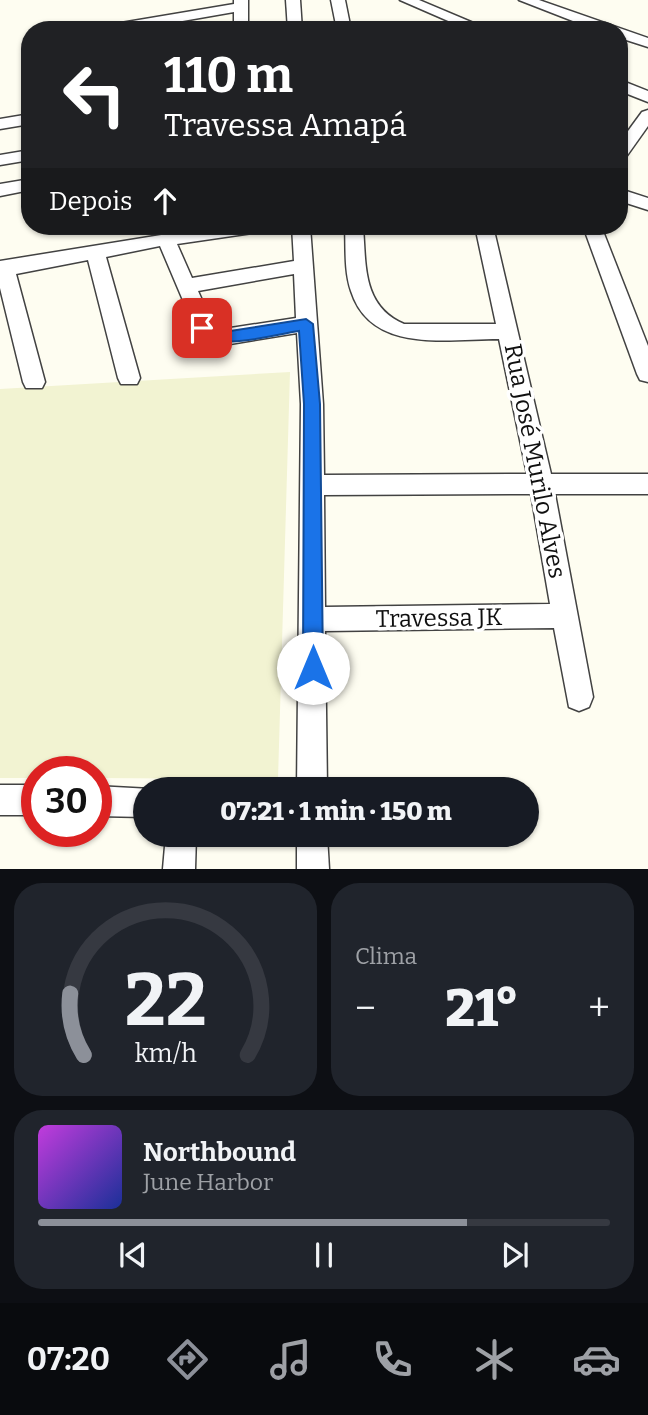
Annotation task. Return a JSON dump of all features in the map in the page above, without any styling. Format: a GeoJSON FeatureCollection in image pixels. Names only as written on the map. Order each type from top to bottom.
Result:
{"type":"FeatureCollection","features":[{"type":"Feature","properties":{"kind":"street"},"geometry":{"type":"LineString","coordinates":[[293,0],[294,21]]}},
{"type":"Feature","properties":{"kind":"street"},"geometry":{"type":"LineString","coordinates":[[338,0],[342,21]]}},
{"type":"Feature","properties":{"kind":"street"},"geometry":{"type":"LineString","coordinates":[[407,0],[460,21]]}},
{"type":"Feature","properties":{"kind":"street"},"geometry":{"type":"LineString","coordinates":[[526,0],[585,21]]}},
{"type":"Feature","properties":{"kind":"street"},"geometry":{"type":"LineString","coordinates":[[149,21],[241,3],[241,21]]}},
{"type":"Feature","properties":{"kind":"street"},"geometry":{"type":"LineString","coordinates":[[628,36],[648,43]]}},
{"type":"Feature","properties":{"kind":"street"},"geometry":{"type":"LineString","coordinates":[[628,88],[648,97]]}},
{"type":"Feature","properties":{"kind":"street"},"geometry":{"type":"LineString","coordinates":[[628,142],[647,116]]}},
{"type":"Feature","properties":{"kind":"street"},"geometry":{"type":"LineString","coordinates":[[0,124],[21,120]]}},
{"type":"Feature","properties":{"kind":"street"},"geometry":{"type":"LineString","coordinates":[[0,160],[21,156]]}},
{"type":"Feature","properties":{"kind":"street"},"geometry":{"type":"LineString","coordinates":[[0,190],[21,186]]}},
{"type":"Feature","properties":{"kind":"street"},"geometry":{"type":"LineString","coordinates":[[628,198],[648,204]]}},
{"type":"Feature","properties":{"kind":"street"},"geometry":{"type":"LineString","coordinates":[[34,382],[2,269],[195,235]]}},
{"type":"Feature","properties":{"kind":"street"},"geometry":{"type":"LineString","coordinates":[[301,235],[314,485],[312,777]]}},
{"type":"Feature","properties":{"kind":"street"},"geometry":{"type":"LineString","coordinates":[[355,235],[358,283],[363,300],[372,315],[388,327],[402,331],[510,332]]}},
{"type":"Feature","properties":{"kind":"street","name":"Rua José Murilo Alves"},"geometry":{"type":"LineString","coordinates":[[487,235],[542,487],[579,697]]}},
{"type":"Feature","properties":{"kind":"street"},"geometry":{"type":"LineString","coordinates":[[595,235],[648,374]]}},
{"type":"Feature","properties":{"kind":"street"},"geometry":{"type":"LineString","coordinates":[[166,239],[206,333],[224,337],[306,324]]}},
{"type":"Feature","properties":{"kind":"street"},"geometry":{"type":"LineString","coordinates":[[94,251],[129,378]]}},
{"type":"Feature","properties":{"kind":"street"},"geometry":{"type":"LineString","coordinates":[[186,286],[303,266]]}},
{"type":"Feature","properties":{"kind":"street"},"geometry":{"type":"LineString","coordinates":[[314,485],[542,487],[648,484]]}},
{"type":"Feature","properties":{"kind":"street","name":"Travessa JK"},"geometry":{"type":"LineString","coordinates":[[313,619],[564,616]]}},
{"type":"Feature","properties":{"kind":"street"},"geometry":{"type":"LineString","coordinates":[[0,800],[21,800]]}},
{"type":"Feature","properties":{"kind":"street"},"geometry":{"type":"LineString","coordinates":[[112,801],[133,802]]}},
{"type":"Feature","properties":{"kind":"street"},"geometry":{"type":"LineString","coordinates":[[179,869],[180,847]]}},
{"type":"Feature","properties":{"kind":"street"},"geometry":{"type":"LineString","coordinates":[[312,847],[313,869]]}},
{"type":"Feature","properties":{"kind":"green space"},"geometry":{"type":"Polygon","coordinates":[[[290,372],[278,777],[112,778],[112,756],[21,756],[21,778],[0,778],[0,389],[290,372]]]}},
{"type":"Feature","properties":{"kind":"route"},"geometry":{"type":"LineString","coordinates":[[202,328],[213,336],[224,337],[306,324],[314,485],[313,668]]}}]}
